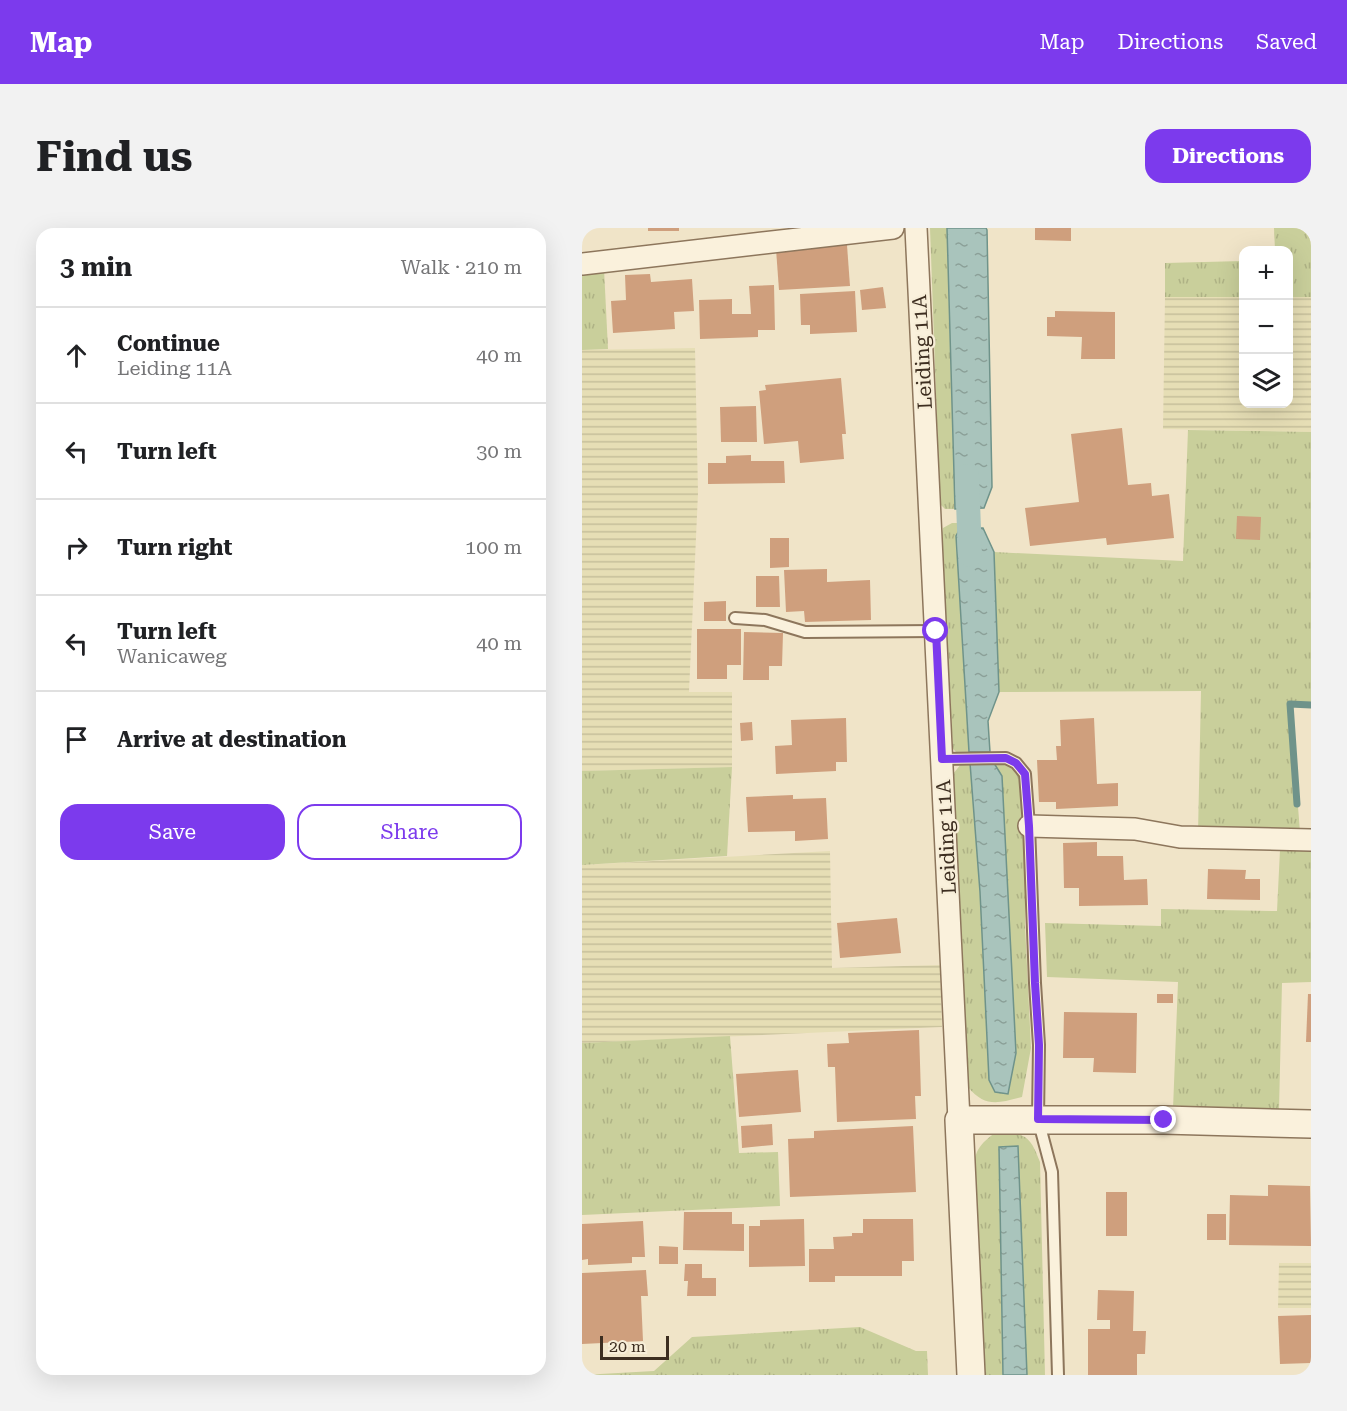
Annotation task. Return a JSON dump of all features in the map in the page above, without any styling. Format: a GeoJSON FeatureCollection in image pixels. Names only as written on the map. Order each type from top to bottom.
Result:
{"type":"FeatureCollection","features":[{"type":"Feature","properties":{"kind":"street"},"geometry":{"type":"LineString","coordinates":[[582,264],[893,228]]}},
{"type":"Feature","properties":{"kind":"street","name":"Leiding 11A"},"geometry":{"type":"LineString","coordinates":[[916,228],[936,631],[948,759],[959,1120],[971,1375]]}},
{"type":"Feature","properties":{"kind":"street"},"geometry":{"type":"LineString","coordinates":[[1029,826],[1135,829],[1180,837],[1311,840]]}},
{"type":"Feature","properties":{"kind":"street"},"geometry":{"type":"LineString","coordinates":[[959,1120],[1038,1119],[1311,1124]]}},
{"type":"Feature","properties":{"kind":"lane"},"geometry":{"type":"LineString","coordinates":[[735,618],[765,620],[805,632],[936,631]]}},
{"type":"Feature","properties":{"kind":"lane"},"geometry":{"type":"LineString","coordinates":[[948,759],[1006,758],[1016,763],[1025,774],[1039,1045],[1038,1119],[1052,1172],[1058,1375]]}},
{"type":"Feature","properties":{"kind":"shaded area"},"geometry":{"type":"Polygon","coordinates":[[[1165,297],[1239,297],[1239,408],[1293,408],[1293,297],[1311,297],[1311,432],[1163,429],[1165,297]]]}},
{"type":"Feature","properties":{"kind":"shaded area"},"geometry":{"type":"Polygon","coordinates":[[[695,348],[698,493],[689,692],[732,692],[732,767],[582,771],[582,350],[695,348]]]}},
{"type":"Feature","properties":{"kind":"shaded area"},"geometry":{"type":"Polygon","coordinates":[[[830,851],[832,968],[940,965],[942,1027],[582,1043],[582,865],[830,851]]]}},
{"type":"Feature","properties":{"kind":"shaded area"},"geometry":{"type":"Polygon","coordinates":[[[1279,1263],[1311,1263],[1311,1308],[1278,1308],[1279,1263]]]}},
{"type":"Feature","properties":{"kind":"green space"},"geometry":{"type":"Polygon","coordinates":[[[930,228],[947,228],[955,509],[945,509],[940,504],[930,228]]]}},
{"type":"Feature","properties":{"kind":"green space"},"geometry":{"type":"Polygon","coordinates":[[[1274,228],[1311,228],[1311,297],[1293,297],[1293,246],[1275,246],[1274,228]]]}},
{"type":"Feature","properties":{"kind":"green space"},"geometry":{"type":"Polygon","coordinates":[[[1239,261],[1239,297],[1165,297],[1165,263],[1239,261]]]}},
{"type":"Feature","properties":{"kind":"green space"},"geometry":{"type":"Polygon","coordinates":[[[604,269],[608,349],[582,350],[582,271],[604,269]]]}},
{"type":"Feature","properties":{"kind":"green space"},"geometry":{"type":"Polygon","coordinates":[[[1188,430],[1311,432],[1311,705],[1290,705],[1300,832],[1198,833],[1201,691],[999,692],[994,552],[1183,561],[1188,430]]]}},
{"type":"Feature","properties":{"kind":"green space"},"geometry":{"type":"Polygon","coordinates":[[[952,523],[963,523],[956,536],[969,752],[957,753],[953,749],[941,540],[943,528],[952,523]]]}},
{"type":"Feature","properties":{"kind":"green space"},"geometry":{"type":"Polygon","coordinates":[[[970,763],[980,892],[1008,1094],[1016,1053],[994,763],[1007,764],[1018,771],[1025,827],[1025,925],[1031,1048],[1022,1097],[999,1102],[986,1101],[974,1094],[968,1087],[953,774],[961,764],[970,763]]]}},
{"type":"Feature","properties":{"kind":"green space"},"geometry":{"type":"Polygon","coordinates":[[[732,767],[727,856],[582,865],[582,771],[732,767]]]}},
{"type":"Feature","properties":{"kind":"green space"},"geometry":{"type":"Polygon","coordinates":[[[1280,850],[1311,850],[1311,982],[1282,983],[1279,1110],[1173,1109],[1178,982],[1047,977],[1045,923],[1161,926],[1161,909],[1277,911],[1280,850]]]}},
{"type":"Feature","properties":{"kind":"green space"},"geometry":{"type":"Polygon","coordinates":[[[730,1036],[739,1153],[778,1152],[780,1206],[582,1215],[582,1043],[730,1036]]]}},
{"type":"Feature","properties":{"kind":"green space"},"geometry":{"type":"Polygon","coordinates":[[[996,1132],[1014,1133],[1025,1137],[1033,1146],[1040,1162],[1045,1375],[1027,1375],[1017,1146],[999,1147],[1003,1375],[981,1375],[973,1170],[979,1148],[996,1132]]]}},
{"type":"Feature","properties":{"kind":"green space"},"geometry":{"type":"Polygon","coordinates":[[[860,1327],[916,1351],[927,1351],[928,1375],[582,1375],[654,1371],[692,1337],[860,1327]]]}},
{"type":"Feature","properties":{"kind":"water"},"geometry":{"type":"Polygon","coordinates":[[[947,228],[986,228],[987,230],[992,487],[984,508],[955,509],[947,228]]]}},
{"type":"Feature","properties":{"kind":"water"},"geometry":{"type":"Polygon","coordinates":[[[975,522],[977,528],[983,528],[994,552],[999,692],[988,721],[990,752],[969,752],[956,536],[963,523],[975,522]]]}},
{"type":"Feature","properties":{"kind":"water"},"geometry":{"type":"Polygon","coordinates":[[[970,763],[994,763],[1002,776],[1016,1053],[1008,1094],[995,1092],[989,1080],[980,892],[970,763]]]}},
{"type":"Feature","properties":{"kind":"water"},"geometry":{"type":"Polygon","coordinates":[[[1018,1146],[1027,1375],[1003,1375],[999,1147],[1018,1146]]]}},
{"type":"Feature","properties":{"kind":"building"},"geometry":{"type":"Polygon","coordinates":[[[648,228],[679,228],[679,231],[648,231],[648,228]]]}},
{"type":"Feature","properties":{"kind":"building"},"geometry":{"type":"Polygon","coordinates":[[[1035,228],[1071,228],[1071,241],[1035,240],[1035,228]]]}},
{"type":"Feature","properties":{"kind":"building"},"geometry":{"type":"Polygon","coordinates":[[[847,245],[850,286],[779,290],[776,249],[847,245]]]}},
{"type":"Feature","properties":{"kind":"building"},"geometry":{"type":"Polygon","coordinates":[[[650,274],[651,282],[692,279],[694,311],[674,312],[675,329],[613,333],[611,301],[626,300],[625,275],[650,274]]]}},
{"type":"Feature","properties":{"kind":"building"},"geometry":{"type":"Polygon","coordinates":[[[774,285],[775,330],[758,330],[758,337],[700,339],[699,300],[732,299],[732,314],[751,314],[749,286],[774,285]]]}},
{"type":"Feature","properties":{"kind":"building"},"geometry":{"type":"Polygon","coordinates":[[[883,287],[886,308],[862,310],[860,290],[883,287]]]}},
{"type":"Feature","properties":{"kind":"building"},"geometry":{"type":"Polygon","coordinates":[[[855,291],[857,332],[810,334],[810,325],[801,325],[800,294],[855,291]]]}},
{"type":"Feature","properties":{"kind":"building"},"geometry":{"type":"Polygon","coordinates":[[[1055,311],[1115,312],[1115,359],[1081,359],[1082,337],[1047,336],[1047,317],[1055,317],[1055,311]]]}},
{"type":"Feature","properties":{"kind":"building"},"geometry":{"type":"Polygon","coordinates":[[[841,378],[846,434],[842,434],[844,459],[800,463],[798,441],[764,444],[759,391],[766,390],[765,385],[841,378]]]}},
{"type":"Feature","properties":{"kind":"building"},"geometry":{"type":"Polygon","coordinates":[[[756,406],[757,442],[721,442],[720,407],[756,406]]]}},
{"type":"Feature","properties":{"kind":"building"},"geometry":{"type":"Polygon","coordinates":[[[1122,428],[1128,485],[1151,483],[1152,496],[1169,494],[1174,538],[1107,545],[1106,538],[1030,546],[1025,508],[1079,502],[1071,434],[1122,428]]]}},
{"type":"Feature","properties":{"kind":"building"},"geometry":{"type":"Polygon","coordinates":[[[751,455],[751,461],[784,461],[785,483],[708,484],[708,463],[726,463],[726,456],[751,455]]]}},
{"type":"Feature","properties":{"kind":"building"},"geometry":{"type":"Polygon","coordinates":[[[1237,516],[1261,517],[1260,540],[1236,539],[1237,516]]]}},
{"type":"Feature","properties":{"kind":"building"},"geometry":{"type":"Polygon","coordinates":[[[770,538],[789,538],[789,567],[770,568],[770,538]]]}},
{"type":"Feature","properties":{"kind":"building"},"geometry":{"type":"Polygon","coordinates":[[[827,569],[827,582],[870,580],[871,620],[805,622],[804,611],[786,612],[784,570],[827,569]]]}},
{"type":"Feature","properties":{"kind":"building"},"geometry":{"type":"Polygon","coordinates":[[[756,576],[779,576],[780,607],[756,607],[756,576]]]}},
{"type":"Feature","properties":{"kind":"building"},"geometry":{"type":"Polygon","coordinates":[[[726,601],[726,621],[704,621],[704,602],[726,601]]]}},
{"type":"Feature","properties":{"kind":"building"},"geometry":{"type":"Polygon","coordinates":[[[697,629],[741,629],[741,665],[727,665],[727,679],[697,679],[697,629]]]}},
{"type":"Feature","properties":{"kind":"building"},"geometry":{"type":"Polygon","coordinates":[[[744,632],[783,633],[782,666],[769,666],[769,680],[743,680],[744,632]]]}},
{"type":"Feature","properties":{"kind":"building"},"geometry":{"type":"Polygon","coordinates":[[[846,718],[847,762],[836,762],[836,771],[776,774],[775,746],[792,745],[791,720],[846,718]]]}},
{"type":"Feature","properties":{"kind":"building"},"geometry":{"type":"Polygon","coordinates":[[[1094,718],[1097,784],[1118,783],[1118,806],[1056,809],[1056,802],[1039,802],[1037,760],[1057,760],[1056,746],[1061,746],[1060,720],[1094,718]]]}},
{"type":"Feature","properties":{"kind":"building"},"geometry":{"type":"Polygon","coordinates":[[[752,722],[753,740],[741,741],[740,723],[752,722]]]}},
{"type":"Feature","properties":{"kind":"building"},"geometry":{"type":"Polygon","coordinates":[[[793,795],[793,799],[826,798],[828,839],[795,841],[795,831],[748,832],[746,797],[793,795]]]}},
{"type":"Feature","properties":{"kind":"building"},"geometry":{"type":"Polygon","coordinates":[[[1097,842],[1097,856],[1123,856],[1124,880],[1147,879],[1148,905],[1079,906],[1079,888],[1064,888],[1063,843],[1097,842]]]}},
{"type":"Feature","properties":{"kind":"building"},"geometry":{"type":"Polygon","coordinates":[[[1208,869],[1246,870],[1245,879],[1260,879],[1260,900],[1207,899],[1208,869]]]}},
{"type":"Feature","properties":{"kind":"building"},"geometry":{"type":"Polygon","coordinates":[[[897,918],[901,953],[840,958],[837,923],[897,918]]]}},
{"type":"Feature","properties":{"kind":"building"},"geometry":{"type":"Polygon","coordinates":[[[1157,994],[1173,994],[1173,1003],[1157,1003],[1157,994]]]}},
{"type":"Feature","properties":{"kind":"building"},"geometry":{"type":"Polygon","coordinates":[[[1308,994],[1311,994],[1311,1042],[1306,1042],[1308,994]]]}},
{"type":"Feature","properties":{"kind":"building"},"geometry":{"type":"Polygon","coordinates":[[[1064,1012],[1137,1013],[1136,1073],[1093,1072],[1094,1058],[1063,1058],[1064,1012]]]}},
{"type":"Feature","properties":{"kind":"building"},"geometry":{"type":"Polygon","coordinates":[[[919,1030],[921,1096],[915,1096],[916,1119],[837,1122],[835,1067],[828,1067],[827,1044],[849,1043],[848,1033],[919,1030]]]}},
{"type":"Feature","properties":{"kind":"building"},"geometry":{"type":"Polygon","coordinates":[[[798,1070],[801,1112],[739,1117],[736,1074],[798,1070]]]}},
{"type":"Feature","properties":{"kind":"building"},"geometry":{"type":"Polygon","coordinates":[[[772,1124],[773,1145],[742,1148],[741,1126],[772,1124]]]}},
{"type":"Feature","properties":{"kind":"building"},"geometry":{"type":"Polygon","coordinates":[[[913,1126],[916,1192],[790,1197],[788,1139],[814,1138],[814,1131],[913,1126]]]}},
{"type":"Feature","properties":{"kind":"building"},"geometry":{"type":"Polygon","coordinates":[[[1268,1185],[1310,1186],[1311,1246],[1229,1245],[1230,1195],[1268,1196],[1268,1185]]]}},
{"type":"Feature","properties":{"kind":"building"},"geometry":{"type":"Polygon","coordinates":[[[1106,1192],[1127,1192],[1127,1236],[1106,1236],[1106,1192]]]}},
{"type":"Feature","properties":{"kind":"building"},"geometry":{"type":"Polygon","coordinates":[[[684,1212],[732,1212],[732,1224],[744,1224],[744,1251],[683,1250],[684,1212]]]}},
{"type":"Feature","properties":{"kind":"building"},"geometry":{"type":"Polygon","coordinates":[[[1207,1214],[1226,1214],[1226,1240],[1207,1240],[1207,1214]]]}},
{"type":"Feature","properties":{"kind":"building"},"geometry":{"type":"Polygon","coordinates":[[[804,1219],[805,1266],[749,1267],[749,1226],[760,1226],[760,1220],[804,1219]]]}},
{"type":"Feature","properties":{"kind":"building"},"geometry":{"type":"Polygon","coordinates":[[[863,1219],[913,1219],[914,1261],[902,1261],[902,1276],[835,1276],[835,1282],[809,1282],[809,1249],[834,1249],[833,1237],[863,1233],[863,1219]]]}},
{"type":"Feature","properties":{"kind":"building"},"geometry":{"type":"Polygon","coordinates":[[[643,1221],[645,1257],[632,1257],[632,1263],[588,1265],[588,1259],[582,1260],[582,1224],[643,1221]]]}},
{"type":"Feature","properties":{"kind":"building"},"geometry":{"type":"Polygon","coordinates":[[[659,1246],[678,1247],[678,1264],[659,1264],[659,1246]]]}},
{"type":"Feature","properties":{"kind":"building"},"geometry":{"type":"Polygon","coordinates":[[[685,1264],[702,1264],[702,1278],[716,1278],[716,1296],[687,1296],[688,1281],[684,1281],[685,1264]]]}},
{"type":"Feature","properties":{"kind":"building"},"geometry":{"type":"Polygon","coordinates":[[[646,1270],[648,1296],[641,1296],[643,1341],[582,1344],[582,1273],[646,1270]]]}},
{"type":"Feature","properties":{"kind":"building"},"geometry":{"type":"Polygon","coordinates":[[[1098,1290],[1134,1291],[1133,1331],[1146,1331],[1145,1354],[1137,1354],[1137,1375],[1088,1375],[1088,1329],[1110,1329],[1110,1320],[1097,1320],[1098,1290]]]}},
{"type":"Feature","properties":{"kind":"building"},"geometry":{"type":"Polygon","coordinates":[[[1311,1315],[1311,1363],[1280,1364],[1278,1316],[1311,1315]]]}},
{"type":"Feature","properties":{"kind":"waterway"},"geometry":{"type":"LineString","coordinates":[[967,476],[970,555]]}},
{"type":"Feature","properties":{"kind":"waterway"},"geometry":{"type":"LineString","coordinates":[[1297,804],[1290,704],[1311,705]]}},
{"type":"Feature","properties":{"kind":"route"},"geometry":{"type":"LineString","coordinates":[[936,631],[942,759],[1006,758],[1016,763],[1025,774],[1039,1045],[1038,1119],[1164,1120]]}}]}
